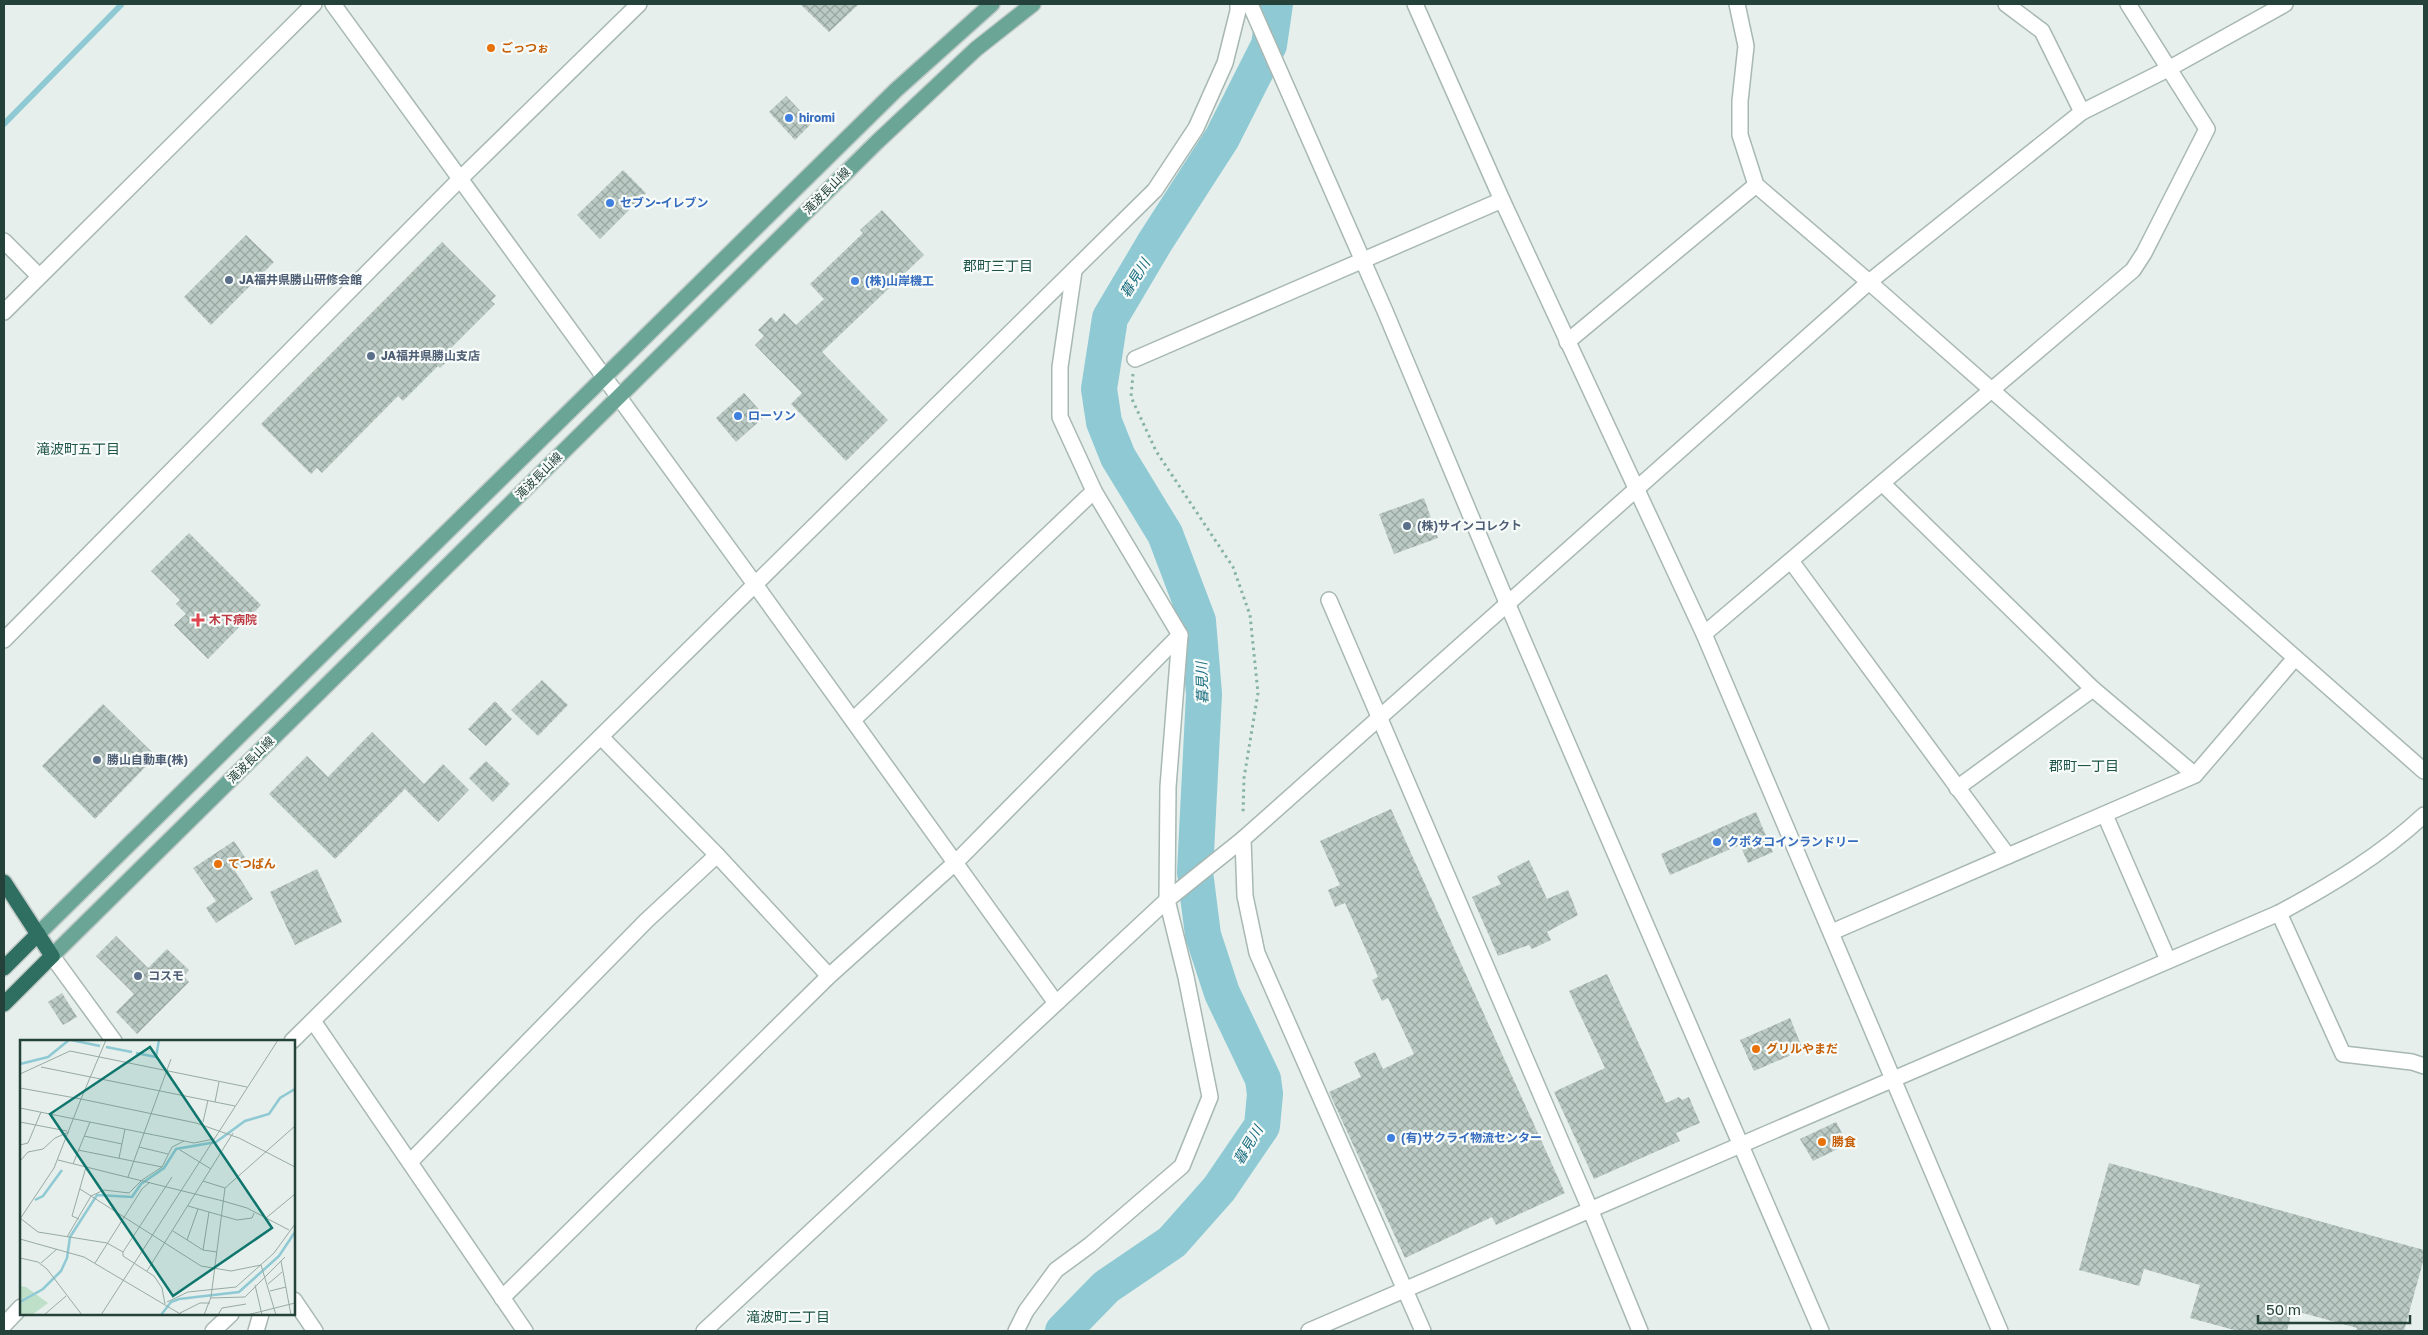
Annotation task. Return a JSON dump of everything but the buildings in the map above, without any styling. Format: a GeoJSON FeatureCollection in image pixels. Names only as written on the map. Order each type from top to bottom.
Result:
{"type":"FeatureCollection","features":[{"type":"Feature","properties":{"kind":"highway"},"geometry":{"type":"LineString","coordinates":[[4,882],[52,956],[4,1004]]}},
{"type":"Feature","properties":{"kind":"highway"},"geometry":{"type":"LineString","coordinates":[[4,968],[38,934]]}},
{"type":"Feature","properties":{"kind":"main road","name":"滝波長山線"},"geometry":{"type":"LineString","coordinates":[[38,934],[896,90],[992,4]]}},
{"type":"Feature","properties":{"kind":"main road","name":"滝波長山線"},"geometry":{"type":"LineString","coordinates":[[52,956],[877,142],[976,49],[1033,4]]}},
{"type":"Feature","properties":{"kind":"street"},"geometry":{"type":"LineString","coordinates":[[4,312],[314,4]]}},
{"type":"Feature","properties":{"kind":"street"},"geometry":{"type":"LineString","coordinates":[[333,4],[956,862],[1056,1003]]}},
{"type":"Feature","properties":{"kind":"street"},"geometry":{"type":"LineString","coordinates":[[4,640],[460,180],[639,4]]}},
{"type":"Feature","properties":{"kind":"street"},"geometry":{"type":"LineString","coordinates":[[293,1040],[601,737],[754,583],[1155,190],[1196,128],[1224,63],[1238,11],[1238,4]]}},
{"type":"Feature","properties":{"kind":"street"},"geometry":{"type":"LineString","coordinates":[[1250,4],[1284,87],[1361,260],[1821,1331]]}},
{"type":"Feature","properties":{"kind":"street"},"geometry":{"type":"LineString","coordinates":[[1415,4],[1567,342],[1704,634],[1801,867],[1832,932],[2000,1331]]}},
{"type":"Feature","properties":{"kind":"street"},"geometry":{"type":"LineString","coordinates":[[1737,4],[1746,46],[1740,102],[1740,135],[1756,185],[1869,282],[2424,771]]}},
{"type":"Feature","properties":{"kind":"street"},"geometry":{"type":"LineString","coordinates":[[2006,4],[2042,30],[2082,112]]}},
{"type":"Feature","properties":{"kind":"street"},"geometry":{"type":"LineString","coordinates":[[1704,634],[2133,270],[2144,253],[2207,129],[2128,4]]}},
{"type":"Feature","properties":{"kind":"street"},"geometry":{"type":"LineString","coordinates":[[704,1331],[1167,900],[1239,842],[1508,605],[1636,488],[1869,282],[2082,112],[2170,68],[2285,4]]}},
{"type":"Feature","properties":{"kind":"street"},"geometry":{"type":"LineString","coordinates":[[1567,342],[1756,185]]}},
{"type":"Feature","properties":{"kind":"street"},"geometry":{"type":"LineString","coordinates":[[1135,358],[1502,200]]}},
{"type":"Feature","properties":{"kind":"street"},"geometry":{"type":"LineString","coordinates":[[4,241],[39,276]]}},
{"type":"Feature","properties":{"kind":"street"},"geometry":{"type":"LineString","coordinates":[[1016,1331],[1026,1311],[1056,1270],[1090,1245],[1182,1166],[1210,1097],[1186,977],[1167,900],[1168,787],[1180,635],[1094,491],[1060,417],[1060,367],[1074,271]]}},
{"type":"Feature","properties":{"kind":"street"},"geometry":{"type":"LineString","coordinates":[[1882,483],[2093,689],[2195,775]]}},
{"type":"Feature","properties":{"kind":"street"},"geometry":{"type":"LineString","coordinates":[[853,720],[1094,491]]}},
{"type":"Feature","properties":{"kind":"street"},"geometry":{"type":"LineString","coordinates":[[1791,560],[2008,856]]}},
{"type":"Feature","properties":{"kind":"street"},"geometry":{"type":"LineString","coordinates":[[1329,600],[1590,1209],[1640,1331]]}},
{"type":"Feature","properties":{"kind":"street"},"geometry":{"type":"LineString","coordinates":[[502,1298],[829,976],[956,862],[1180,635]]}},
{"type":"Feature","properties":{"kind":"street"},"geometry":{"type":"LineString","coordinates":[[1832,932],[2195,775],[2295,658]]}},
{"type":"Feature","properties":{"kind":"street"},"geometry":{"type":"LineString","coordinates":[[1957,788],[2093,689]]}},
{"type":"Feature","properties":{"kind":"street"},"geometry":{"type":"LineString","coordinates":[[601,737],[717,855],[829,976]]}},
{"type":"Feature","properties":{"kind":"street"},"geometry":{"type":"LineString","coordinates":[[2104,814],[2168,960]]}},
{"type":"Feature","properties":{"kind":"street"},"geometry":{"type":"LineString","coordinates":[[1309,1331],[1892,1078],[2279,913],[2330,886],[2376,854],[2424,814]]}},
{"type":"Feature","properties":{"kind":"street"},"geometry":{"type":"LineString","coordinates":[[1239,842],[1245,896],[1257,953],[1423,1331]]}},
{"type":"Feature","properties":{"kind":"street"},"geometry":{"type":"LineString","coordinates":[[410,1162],[646,921],[717,855]]}},
{"type":"Feature","properties":{"kind":"street"},"geometry":{"type":"LineString","coordinates":[[2279,913],[2343,1054],[2412,1062],[2424,1066]]}},
{"type":"Feature","properties":{"kind":"street"},"geometry":{"type":"LineString","coordinates":[[52,956],[113,1040]]}},
{"type":"Feature","properties":{"kind":"street"},"geometry":{"type":"LineString","coordinates":[[313,1021],[525,1331]]}},
{"type":"Feature","properties":{"kind":"street"},"geometry":{"type":"LineString","coordinates":[[295,1301],[315,1331]]}},
{"type":"Feature","properties":{"kind":"street"},"geometry":{"type":"LineString","coordinates":[[4,1325],[20,1308]]}},
{"type":"Feature","properties":{"kind":"street"},"geometry":{"type":"LineString","coordinates":[[213,1331],[230,1315]]}},
{"type":"Feature","properties":{"kind":"street"},"geometry":{"type":"LineString","coordinates":[[256,1331],[261,1315]]}},
{"type":"Feature","properties":{"kind":"path"},"geometry":{"type":"LineString","coordinates":[[1135,358],[1131,397],[1156,452],[1233,567],[1250,615],[1258,693],[1244,778],[1239,842]]}},
{"type":"Feature","properties":{"kind":"waterway"},"geometry":{"type":"LineString","coordinates":[[4,124],[120,4]]}},
{"type":"Feature","properties":{"kind":"waterway","name":"暮見川"},"geometry":{"type":"LineString","coordinates":[[1063,1331],[1106,1287],[1172,1242],[1219,1189],[1262,1126],[1265,1094],[1263,1079],[1222,993],[1203,935],[1195,872],[1204,694],[1198,621],[1165,534],[1118,457],[1104,422],[1099,389],[1110,318],[1155,242],[1222,138],[1269,45],[1275,4]]}},
{"type":"Feature","properties":{"kind":"place","name":"ごっつぉ"},"geometry":{"type":"Point","coordinates":[491,48]}},
{"type":"Feature","properties":{"kind":"place","name":"hiromi"},"geometry":{"type":"Point","coordinates":[789,118]}},
{"type":"Feature","properties":{"kind":"place","name":"セブン-イレブン"},"geometry":{"type":"Point","coordinates":[610,203]}},
{"type":"Feature","properties":{"kind":"place","name":"JA福井県勝山研修会館"},"geometry":{"type":"Point","coordinates":[229,280]}},
{"type":"Feature","properties":{"kind":"place","name":"(株)山岸機工"},"geometry":{"type":"Point","coordinates":[855,281]}},
{"type":"Feature","properties":{"kind":"place","name":"JA福井県勝山支店"},"geometry":{"type":"Point","coordinates":[371,356]}},
{"type":"Feature","properties":{"kind":"place","name":"ローソン"},"geometry":{"type":"Point","coordinates":[738,416]}},
{"type":"Feature","properties":{"kind":"place","name":"(株)サインコレクト"},"geometry":{"type":"Point","coordinates":[1407,526]}},
{"type":"Feature","properties":{"kind":"place","name":"木下病院"},"geometry":{"type":"Point","coordinates":[198,620]}},
{"type":"Feature","properties":{"kind":"place","name":"勝山自動車(株)"},"geometry":{"type":"Point","coordinates":[97,760]}},
{"type":"Feature","properties":{"kind":"place","name":"クボタコインランドリー"},"geometry":{"type":"Point","coordinates":[1717,842]}},
{"type":"Feature","properties":{"kind":"place","name":"てつぱん"},"geometry":{"type":"Point","coordinates":[218,864]}},
{"type":"Feature","properties":{"kind":"place","name":"コスモ"},"geometry":{"type":"Point","coordinates":[138,976]}},
{"type":"Feature","properties":{"kind":"place","name":"グリルやまだ"},"geometry":{"type":"Point","coordinates":[1756,1049]}},
{"type":"Feature","properties":{"kind":"place","name":"(有)サクライ物流センター"},"geometry":{"type":"Point","coordinates":[1391,1138]}},
{"type":"Feature","properties":{"kind":"place","name":"勝食"},"geometry":{"type":"Point","coordinates":[1822,1142]}},
{"type":"Feature","properties":{"kind":"district","name":"郡町三丁目"},"geometry":{"type":"Point","coordinates":[998,266]}},
{"type":"Feature","properties":{"kind":"district","name":"滝波町五丁目"},"geometry":{"type":"Point","coordinates":[78,449]}},
{"type":"Feature","properties":{"kind":"district","name":"郡町一丁目"},"geometry":{"type":"Point","coordinates":[2084,766]}},
{"type":"Feature","properties":{"kind":"district","name":"滝波町二丁目"},"geometry":{"type":"Point","coordinates":[788,1317]}}]}
